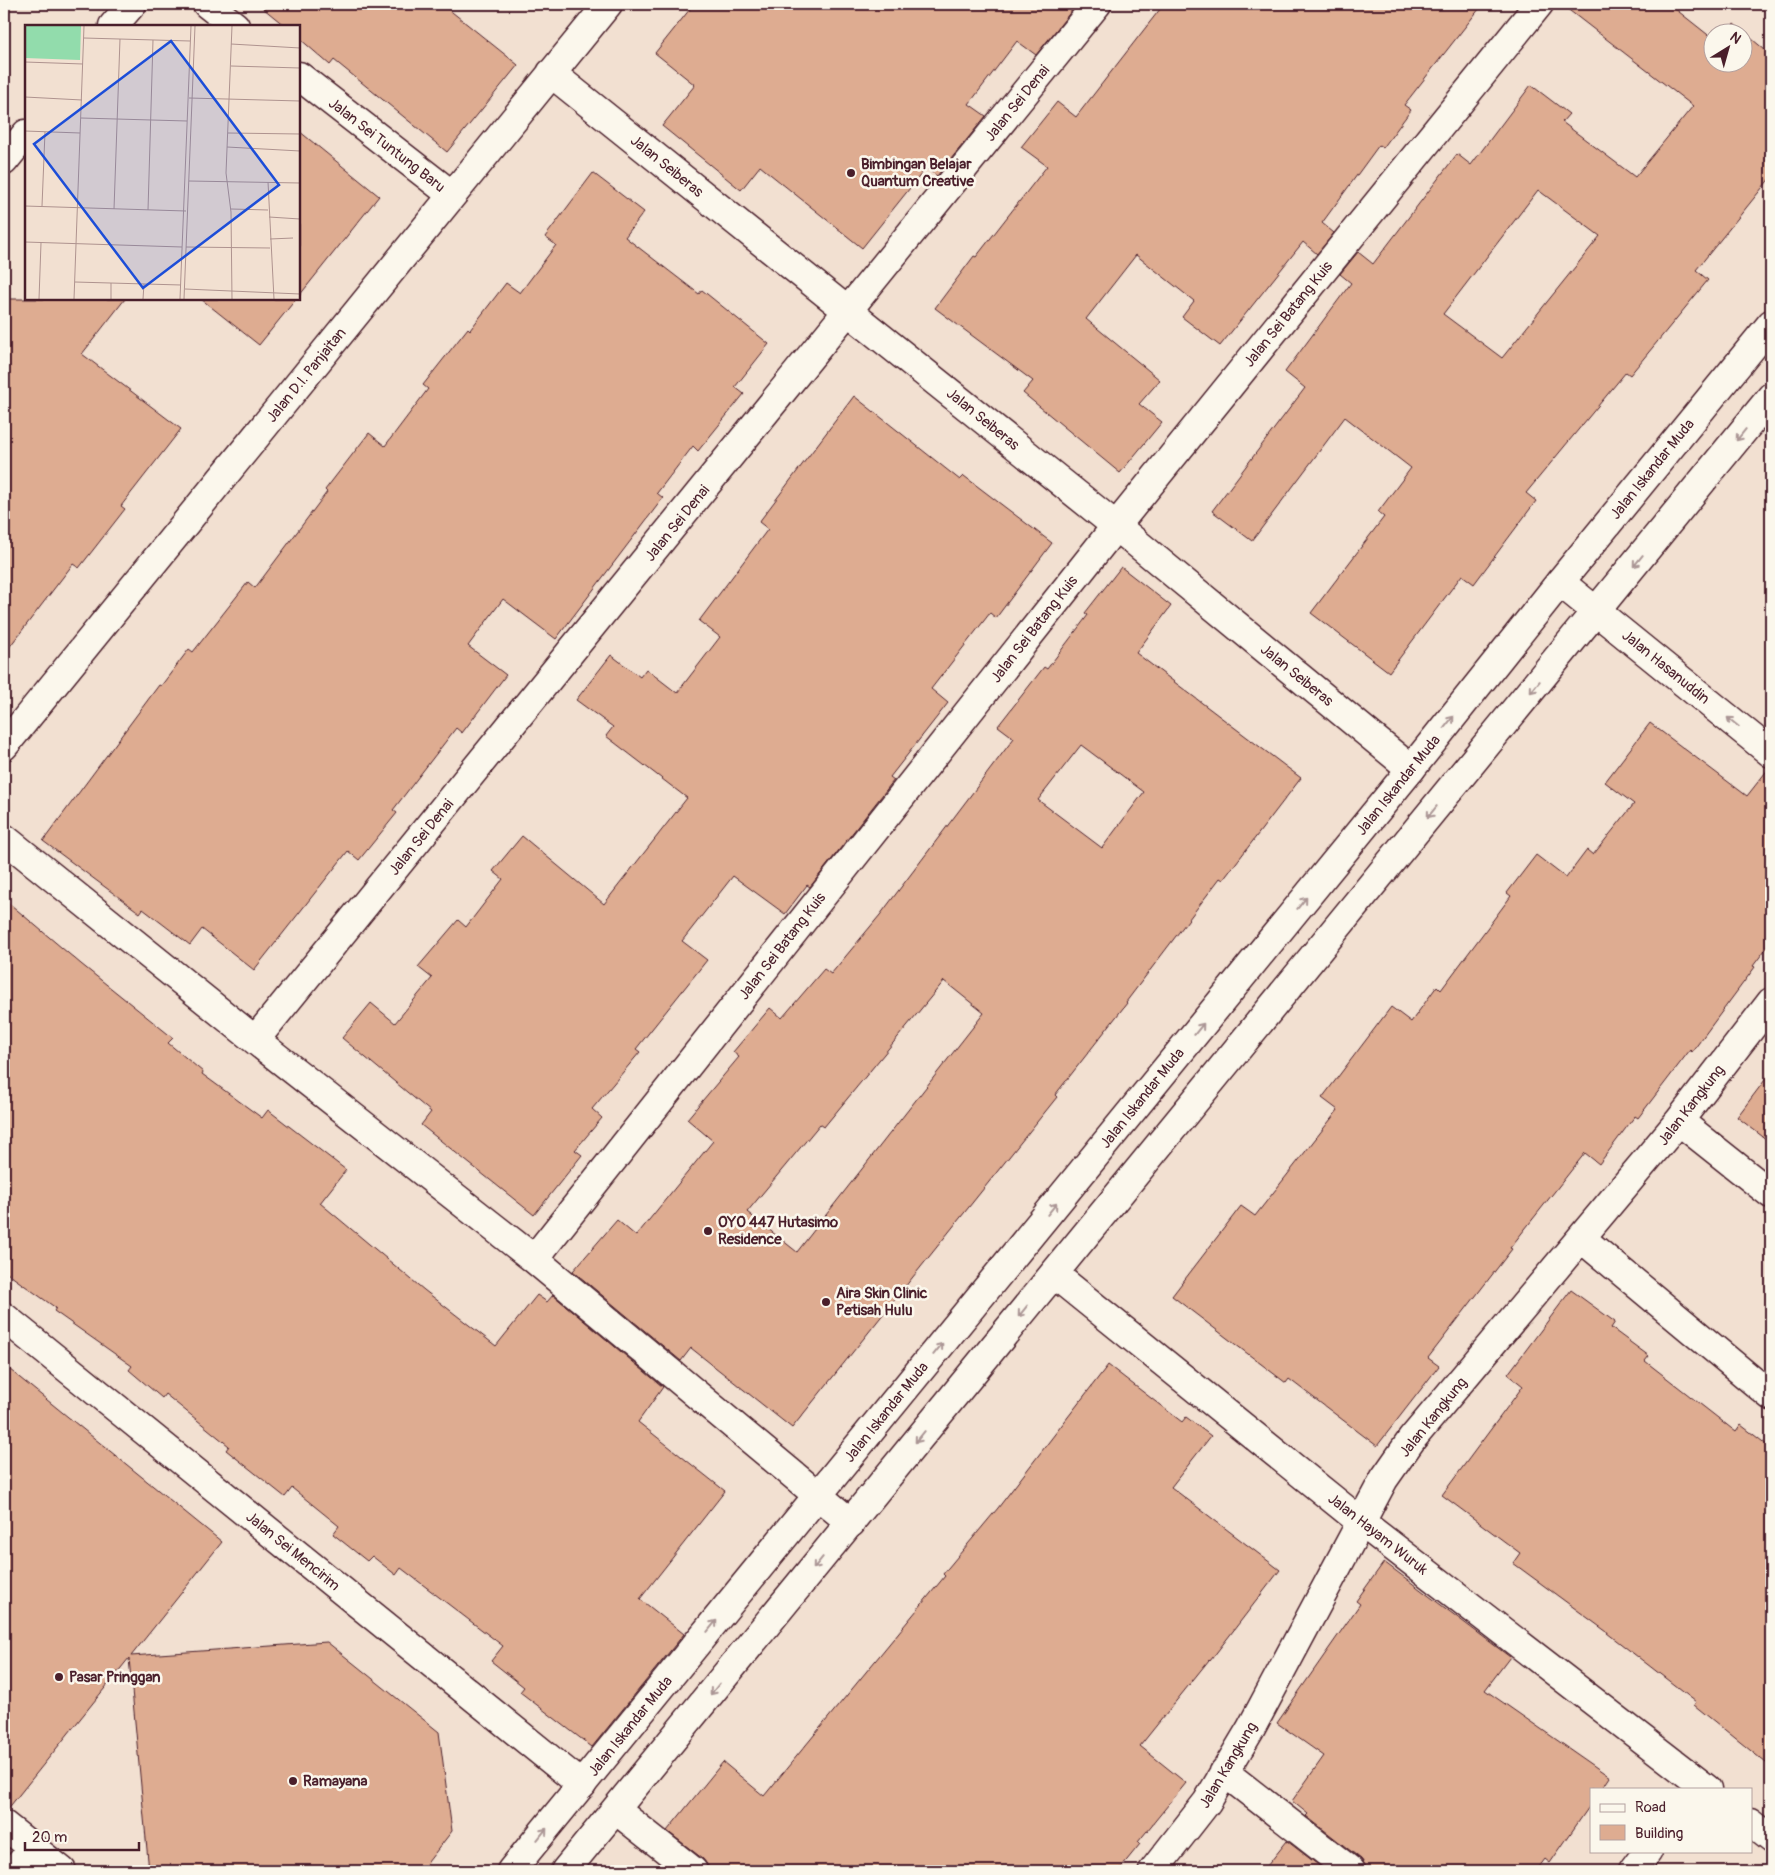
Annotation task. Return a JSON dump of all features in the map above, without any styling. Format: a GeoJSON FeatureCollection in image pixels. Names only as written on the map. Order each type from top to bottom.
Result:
{"type":"FeatureCollection","features":[{"type":"Feature","properties":{"kind":"street"},"geometry":{"type":"LineString","coordinates":[[115,25],[132,4]]}},
{"type":"Feature","properties":{"kind":"street"},"geometry":{"type":"LineString","coordinates":[[207,4],[235,25]]}},
{"type":"Feature","properties":{"kind":"street","name":"Jalan D.I. Panjaitan"},"geometry":{"type":"LineString","coordinates":[[4,746],[608,4]]}},
{"type":"Feature","properties":{"kind":"street","name":"Jalan Sei Denai"},"geometry":{"type":"LineString","coordinates":[[255,1040],[1097,4]]}},
{"type":"Feature","properties":{"kind":"street","name":"Jalan Sei Batang Kuis"},"geometry":{"type":"LineString","coordinates":[[534,1259],[1116,526],[1539,4]]}},
{"type":"Feature","properties":{"kind":"street","name":"Jalan Seiberas"},"geometry":{"type":"LineString","coordinates":[[551,73],[1116,526],[1411,769]]}},
{"type":"Feature","properties":{"kind":"street","name":"Jalan Sei Tuntung Baru"},"geometry":{"type":"LineString","coordinates":[[300,77],[452,195]]}},
{"type":"Feature","properties":{"kind":"street"},"geometry":{"type":"LineString","coordinates":[[4,161],[25,135]]}},
{"type":"Feature","properties":{"kind":"street","name":"Jalan Iskandar Muda"},"geometry":{"type":"LineString","coordinates":[[512,1871],[1411,769],[1560,582],[1771,324]]}},
{"type":"Feature","properties":{"kind":"street"},"geometry":{"type":"LineString","coordinates":[[565,1871],[1771,397]]}},
{"type":"Feature","properties":{"kind":"street","name":"Jalan Hasanuddin"},"geometry":{"type":"LineString","coordinates":[[1560,582],[1771,752]]}},
{"type":"Feature","properties":{"kind":"street"},"geometry":{"type":"LineString","coordinates":[[4,838],[255,1040],[534,1259],[851,1522]]}},
{"type":"Feature","properties":{"kind":"street","name":"Jalan Kangkung"},"geometry":{"type":"LineString","coordinates":[[1153,1871],[1207,1802],[1250,1730],[1384,1479],[1412,1439],[1679,1121],[1771,1002]]}},
{"type":"Feature","properties":{"kind":"street"},"geometry":{"type":"LineString","coordinates":[[1679,1121],[1771,1194]]}},
{"type":"Feature","properties":{"kind":"street"},"geometry":{"type":"LineString","coordinates":[[1581,1238],[1771,1396]]}},
{"type":"Feature","properties":{"kind":"street","name":"Jalan Hayam Wuruk"},"geometry":{"type":"LineString","coordinates":[[1054,1274],[1361,1522],[1699,1786]]}},
{"type":"Feature","properties":{"kind":"street","name":"Jalan Sei Mencirim"},"geometry":{"type":"LineString","coordinates":[[4,1317],[582,1785]]}},
{"type":"Feature","properties":{"kind":"street"},"geometry":{"type":"LineString","coordinates":[[1224,1772],[1351,1871]]}},
{"type":"Feature","properties":{"kind":"street"},"geometry":{"type":"LineString","coordinates":[[616,1810],[693,1871]]}},
{"type":"Feature","properties":{"kind":"street"},"geometry":{"type":"LineString","coordinates":[[1752,1824],[1771,1839]]}},
{"type":"Feature","properties":{"kind":"street"},"geometry":{"type":"LineString","coordinates":[[4,1825],[62,1871]]}},
{"type":"Feature","properties":{"kind":"street"},"geometry":{"type":"LineString","coordinates":[[14,1871],[33,1849]]}},
{"type":"Feature","properties":{"kind":"street"},"geometry":{"type":"LineString","coordinates":[[1633,1871],[1647,1852]]}},
{"type":"Feature","properties":{"kind":"building"},"geometry":{"type":"Polygon","coordinates":[[[258,4],[442,4],[518,65],[447,152],[334,60],[330,65],[300,39],[300,25],[284,25],[258,4]]]}},
{"type":"Feature","properties":{"kind":"building"},"geometry":{"type":"Polygon","coordinates":[[[694,4],[1077,4],[1036,55],[1017,41],[969,104],[986,116],[937,176],[926,168],[862,248],[760,166],[741,190],[662,126],[695,85],[655,53],[694,4]]]}},
{"type":"Feature","properties":{"kind":"building"},"geometry":{"type":"Polygon","coordinates":[[[1164,4],[1483,4],[1404,105],[1411,110],[1383,148],[1379,145],[1322,223],[1334,233],[1317,254],[1303,242],[1220,346],[1182,317],[1194,301],[1136,255],[1086,319],[1160,380],[1139,404],[1162,422],[1120,473],[1023,393],[1033,381],[935,308],[974,256],[976,257],[1047,166],[1021,147],[1057,102],[1076,117],[1164,4]]]}},
{"type":"Feature","properties":{"kind":"building"},"geometry":{"type":"Polygon","coordinates":[[[1561,4],[1669,4],[1702,30],[1702,72],[1752,72],[1752,39],[1771,55],[1771,177],[1696,270],[1708,280],[1630,375],[1626,372],[1526,493],[1536,501],[1474,584],[1462,575],[1389,672],[1311,613],[1384,517],[1378,512],[1411,468],[1345,417],[1252,541],[1212,511],[1305,388],[1285,372],[1351,283],[1340,274],[1358,252],[1373,264],[1457,154],[1471,165],[1531,85],[1569,114],[1562,122],[1635,177],[1693,106],[1561,4]],[[1538,190],[1443,314],[1502,358],[1600,236],[1538,190]]]}},
{"type":"Feature","properties":{"kind":"building"},"geometry":{"type":"Polygon","coordinates":[[[300,132],[379,196],[300,295],[300,132]]]}},
{"type":"Feature","properties":{"kind":"building"},"geometry":{"type":"Polygon","coordinates":[[[593,173],[644,212],[625,237],[699,294],[702,290],[769,344],[735,387],[744,394],[698,451],[693,446],[657,493],[663,498],[556,639],[503,599],[468,646],[506,675],[462,733],[456,728],[393,810],[397,813],[359,860],[348,851],[254,970],[202,929],[190,945],[143,909],[140,913],[43,841],[159,685],[161,686],[189,649],[193,652],[248,582],[255,588],[327,492],[325,490],[369,433],[385,446],[428,389],[423,385],[468,328],[470,330],[506,283],[520,293],[556,245],[545,237],[593,173]]]}},
{"type":"Feature","properties":{"kind":"building"},"geometry":{"type":"Polygon","coordinates":[[[4,299],[124,300],[82,354],[181,429],[121,506],[125,509],[79,568],[73,564],[4,654],[4,299]]]}},
{"type":"Feature","properties":{"kind":"building"},"geometry":{"type":"Polygon","coordinates":[[[202,300],[295,300],[259,345],[202,300]]]}},
{"type":"Feature","properties":{"kind":"building"},"geometry":{"type":"Polygon","coordinates":[[[854,396],[960,480],[964,476],[1052,543],[996,618],[990,613],[931,689],[948,703],[890,777],[894,780],[810,887],[807,885],[785,914],[733,876],[682,941],[707,960],[636,1049],[640,1052],[592,1109],[602,1118],[575,1150],[582,1155],[534,1215],[421,1125],[431,1112],[342,1038],[371,1003],[395,1023],[432,978],[418,967],[458,920],[466,927],[503,879],[493,871],[522,836],[604,904],[687,798],[606,736],[613,727],[576,700],[611,655],[640,677],[646,669],[677,693],[720,637],[699,621],[768,529],[759,522],[854,396]]]}},
{"type":"Feature","properties":{"kind":"building"},"geometry":{"type":"Polygon","coordinates":[[[1121,567],[1171,606],[1136,653],[1301,778],[1223,880],[1220,878],[1127,1003],[1055,1095],[1057,1097],[792,1428],[691,1348],[681,1361],[573,1271],[617,1220],[636,1236],[713,1141],[687,1119],[739,1057],[733,1052],[770,1008],[782,1018],[824,969],[831,974],[880,915],[1014,738],[998,726],[1044,667],[1047,669],[1088,615],[1085,613],[1121,567]],[[1081,745],[1038,800],[1102,848],[1144,792],[1081,745]],[[944,981],[824,1127],[820,1124],[747,1212],[797,1252],[984,1013],[944,981]]]}},
{"type":"Feature","properties":{"kind":"building"},"geometry":{"type":"Polygon","coordinates":[[[1650,723],[1747,796],[1769,768],[1771,768],[1771,942],[1753,966],[1755,967],[1692,1052],[1690,1050],[1638,1118],[1635,1116],[1599,1164],[1585,1153],[1510,1248],[1512,1249],[1428,1358],[1439,1366],[1377,1446],[1289,1379],[1286,1383],[1172,1296],[1241,1206],[1255,1216],[1338,1110],[1322,1098],[1391,1007],[1411,1022],[1437,986],[1441,990],[1511,896],[1507,893],[1536,855],[1566,878],[1587,850],[1593,855],[1634,804],[1605,782],[1650,723]]]}},
{"type":"Feature","properties":{"kind":"building"},"geometry":{"type":"Polygon","coordinates":[[[4,899],[173,1038],[168,1043],[203,1072],[202,1074],[262,1118],[268,1110],[346,1170],[320,1203],[424,1290],[496,1346],[537,1295],[547,1302],[553,1295],[663,1387],[638,1422],[725,1491],[640,1599],[684,1634],[592,1747],[520,1692],[524,1687],[491,1661],[503,1646],[401,1568],[396,1575],[372,1556],[367,1561],[333,1534],[339,1526],[292,1488],[285,1497],[226,1450],[229,1446],[165,1394],[162,1398],[129,1370],[132,1366],[54,1311],[56,1308],[4,1271],[4,899]]]}},
{"type":"Feature","properties":{"kind":"building"},"geometry":{"type":"Polygon","coordinates":[[[1771,1072],[1771,1143],[1737,1117],[1771,1072]]]}},
{"type":"Feature","properties":{"kind":"building"},"geometry":{"type":"Polygon","coordinates":[[[1571,1290],[1615,1322],[1611,1328],[1649,1356],[1645,1361],[1736,1432],[1741,1425],[1771,1448],[1771,1767],[1694,1705],[1696,1702],[1607,1632],[1513,1563],[1520,1553],[1442,1495],[1523,1386],[1508,1374],[1571,1290]]]}},
{"type":"Feature","properties":{"kind":"building"},"geometry":{"type":"Polygon","coordinates":[[[4,1365],[222,1542],[131,1656],[327,1642],[439,1732],[452,1831],[421,1871],[149,1871],[129,1658],[7,1810],[4,1810],[4,1365]]]}},
{"type":"Feature","properties":{"kind":"building"},"geometry":{"type":"Polygon","coordinates":[[[1108,1365],[1182,1422],[1186,1417],[1211,1436],[1171,1487],[1280,1570],[1210,1661],[1140,1746],[1186,1783],[1138,1842],[1140,1844],[1118,1871],[712,1871],[703,1859],[667,1831],[723,1762],[764,1796],[945,1576],[943,1574],[998,1508],[1108,1365]]]}},
{"type":"Feature","properties":{"kind":"building"},"geometry":{"type":"Polygon","coordinates":[[[1384,1562],[1510,1657],[1485,1690],[1610,1777],[1603,1788],[1590,1788],[1590,1805],[1550,1863],[1545,1859],[1536,1871],[1366,1871],[1361,1859],[1306,1816],[1308,1814],[1292,1801],[1324,1756],[1277,1723],[1360,1604],[1356,1601],[1384,1562]]]}},
{"type":"Feature","properties":{"kind":"building"},"geometry":{"type":"Polygon","coordinates":[[[1287,1841],[1326,1871],[1263,1871],[1287,1841]]]}},
{"type":"Feature","properties":{"kind":"place","name":"Bimbingan Belajar Quantum Creative"},"geometry":{"type":"Point","coordinates":[851,173]}},
{"type":"Feature","properties":{"kind":"place","name":"OYO 447 Hutasimo Residence"},"geometry":{"type":"Point","coordinates":[708,1231]}},
{"type":"Feature","properties":{"kind":"place","name":"Aira Skin Clinic Petisah Hulu"},"geometry":{"type":"Point","coordinates":[826,1302]}},
{"type":"Feature","properties":{"kind":"place","name":"Pasar Pringgan"},"geometry":{"type":"Point","coordinates":[59,1677]}},
{"type":"Feature","properties":{"kind":"place","name":"Ramayana"},"geometry":{"type":"Point","coordinates":[293,1781]}}]}
